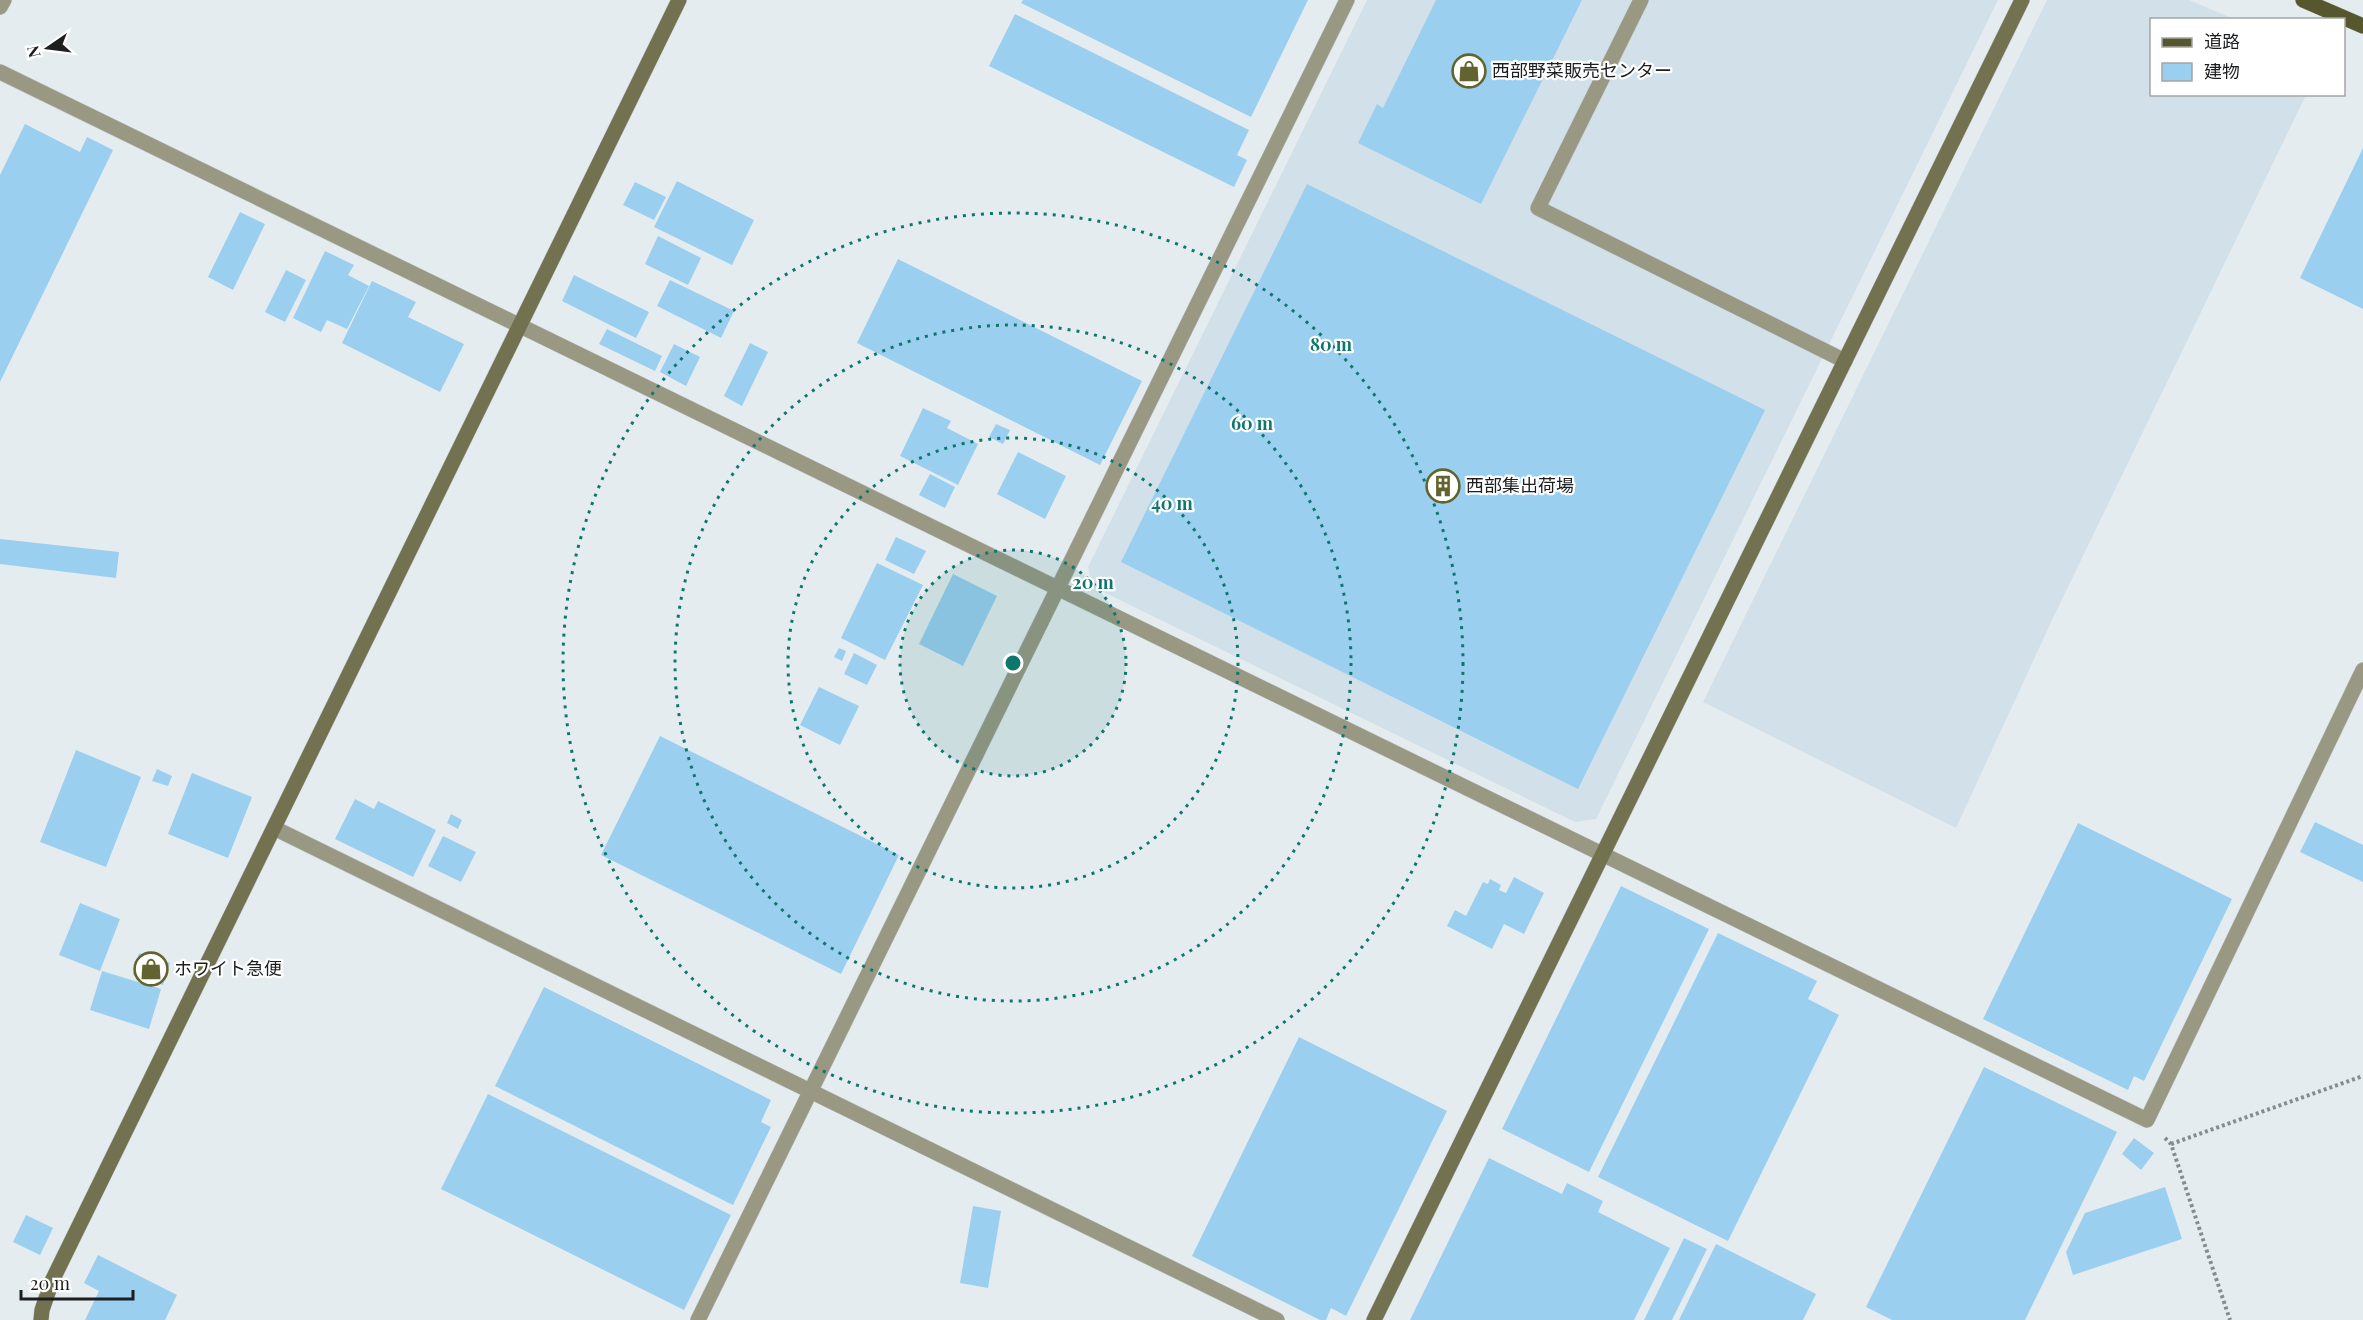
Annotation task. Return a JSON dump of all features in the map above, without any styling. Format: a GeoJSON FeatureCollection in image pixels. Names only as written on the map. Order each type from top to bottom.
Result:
{"type":"FeatureCollection","features":[{"type":"Feature","properties":{"kind":"main road"},"geometry":{"type":"LineString","coordinates":[[2303,0],[2345,18]]}},
{"type":"Feature","properties":{"kind":"main road"},"geometry":{"type":"LineString","coordinates":[[2345,18],[2363,26]]}},
{"type":"Feature","properties":{"kind":"street"},"geometry":{"type":"LineString","coordinates":[[0,7],[4,0]]}},
{"type":"Feature","properties":{"kind":"street"},"geometry":{"type":"LineString","coordinates":[[41,1320],[52,1281],[679,0]]}},
{"type":"Feature","properties":{"kind":"street"},"geometry":{"type":"LineString","coordinates":[[698,1320],[1347,0]]}},
{"type":"Feature","properties":{"kind":"street"},"geometry":{"type":"LineString","coordinates":[[1641,0],[1538,208],[1845,361]]}},
{"type":"Feature","properties":{"kind":"street"},"geometry":{"type":"LineString","coordinates":[[1374,1320],[2022,0]]}},
{"type":"Feature","properties":{"kind":"street"},"geometry":{"type":"LineString","coordinates":[[0,72],[2146,1119],[2363,670]]}},
{"type":"Feature","properties":{"kind":"street"},"geometry":{"type":"LineString","coordinates":[[274,828],[1277,1320]]}},
{"type":"Feature","properties":{"kind":"path"},"geometry":{"type":"LineString","coordinates":[[2171,1144],[2363,1076]]}},
{"type":"Feature","properties":{"kind":"path"},"geometry":{"type":"LineString","coordinates":[[2146,1119],[2171,1144],[2230,1320]]}},
{"type":"Feature","properties":{"kind":"shaded area"},"geometry":{"type":"Polygon","coordinates":[[[1367,0],[1998,0],[1596,819],[1575,822],[1093,587],[1088,567],[1367,0]]]}},
{"type":"Feature","properties":{"kind":"shaded area"},"geometry":{"type":"Polygon","coordinates":[[[2047,0],[2189,0],[2232,18],[2150,18],[2150,96],[2306,96],[2053,618],[1956,828],[1703,702],[2047,0]]]}},
{"type":"Feature","properties":{"kind":"building"},"geometry":{"type":"Polygon","coordinates":[[[1023,0],[1308,0],[1251,117],[1021,3],[1023,0]]]}},
{"type":"Feature","properties":{"kind":"building"},"geometry":{"type":"Polygon","coordinates":[[[1436,0],[1582,0],[1481,204],[1358,143],[1377,104],[1383,108],[1436,0]]]}},
{"type":"Feature","properties":{"kind":"building"},"geometry":{"type":"Polygon","coordinates":[[[1015,14],[1249,130],[1237,155],[1247,160],[1234,187],[989,66],[1015,14]]]}},
{"type":"Feature","properties":{"kind":"building"},"geometry":{"type":"Polygon","coordinates":[[[25,124],[80,152],[87,137],[113,150],[0,382],[0,175],[25,124]]]}},
{"type":"Feature","properties":{"kind":"building"},"geometry":{"type":"Polygon","coordinates":[[[2363,148],[2363,309],[2300,278],[2363,148]]]}},
{"type":"Feature","properties":{"kind":"building"},"geometry":{"type":"Polygon","coordinates":[[[677,181],[754,220],[732,265],[654,227],[677,181]]]}},
{"type":"Feature","properties":{"kind":"building"},"geometry":{"type":"Polygon","coordinates":[[[635,182],[666,197],[654,220],[623,205],[635,182]]]}},
{"type":"Feature","properties":{"kind":"building","name":"西部集出荷場"},"geometry":{"type":"Polygon","coordinates":[[[1307,184],[1765,410],[1578,789],[1121,562],[1307,184]]]}},
{"type":"Feature","properties":{"kind":"building"},"geometry":{"type":"Polygon","coordinates":[[[240,212],[265,224],[233,290],[208,277],[240,212]]]}},
{"type":"Feature","properties":{"kind":"building"},"geometry":{"type":"Polygon","coordinates":[[[658,236],[701,258],[688,285],[645,264],[658,236]]]}},
{"type":"Feature","properties":{"kind":"building"},"geometry":{"type":"Polygon","coordinates":[[[325,251],[354,265],[348,275],[369,286],[347,329],[327,320],[321,332],[293,318],[325,251]]]}},
{"type":"Feature","properties":{"kind":"building"},"geometry":{"type":"Polygon","coordinates":[[[898,259],[1142,381],[1100,465],[857,343],[898,259]]]}},
{"type":"Feature","properties":{"kind":"building"},"geometry":{"type":"Polygon","coordinates":[[[286,270],[306,280],[285,322],[265,312],[286,270]]]}},
{"type":"Feature","properties":{"kind":"building"},"geometry":{"type":"Polygon","coordinates":[[[574,275],[649,312],[636,338],[562,301],[574,275]]]}},
{"type":"Feature","properties":{"kind":"building"},"geometry":{"type":"Polygon","coordinates":[[[670,280],[734,311],[721,338],[657,306],[670,280]]]}},
{"type":"Feature","properties":{"kind":"building"},"geometry":{"type":"Polygon","coordinates":[[[372,281],[416,302],[408,317],[464,344],[440,392],[342,343],[372,281]]]}},
{"type":"Feature","properties":{"kind":"building"},"geometry":{"type":"Polygon","coordinates":[[[607,329],[662,356],[655,371],[599,344],[607,329]]]}},
{"type":"Feature","properties":{"kind":"building"},"geometry":{"type":"Polygon","coordinates":[[[750,343],[768,352],[742,406],[724,396],[750,343]]]}},
{"type":"Feature","properties":{"kind":"building"},"geometry":{"type":"Polygon","coordinates":[[[674,344],[700,357],[686,386],[660,372],[674,344]]]}},
{"type":"Feature","properties":{"kind":"building"},"geometry":{"type":"Polygon","coordinates":[[[923,408],[951,421],[947,428],[978,444],[958,485],[900,456],[923,408]]]}},
{"type":"Feature","properties":{"kind":"building"},"geometry":{"type":"Polygon","coordinates":[[[996,424],[1010,430],[1003,444],[989,437],[996,424]]]}},
{"type":"Feature","properties":{"kind":"building"},"geometry":{"type":"Polygon","coordinates":[[[1018,452],[1066,476],[1045,519],[997,494],[1018,452]]]}},
{"type":"Feature","properties":{"kind":"building"},"geometry":{"type":"Polygon","coordinates":[[[930,474],[955,487],[945,508],[919,495],[930,474]]]}},
{"type":"Feature","properties":{"kind":"building"},"geometry":{"type":"Polygon","coordinates":[[[896,537],[926,551],[914,574],[885,560],[896,537]]]}},
{"type":"Feature","properties":{"kind":"building"},"geometry":{"type":"Polygon","coordinates":[[[0,539],[119,552],[116,578],[0,564],[0,539]]]}},
{"type":"Feature","properties":{"kind":"building"},"geometry":{"type":"Polygon","coordinates":[[[877,563],[923,585],[885,660],[841,638],[877,563]]]}},
{"type":"Feature","properties":{"kind":"building"},"geometry":{"type":"Polygon","coordinates":[[[953,574],[997,596],[963,666],[919,644],[953,574]]]}},
{"type":"Feature","properties":{"kind":"building"},"geometry":{"type":"Polygon","coordinates":[[[839,648],[846,651],[842,661],[834,657],[839,648]]]}},
{"type":"Feature","properties":{"kind":"building"},"geometry":{"type":"Polygon","coordinates":[[[854,653],[877,665],[867,685],[844,674],[854,653]]]}},
{"type":"Feature","properties":{"kind":"building"},"geometry":{"type":"Polygon","coordinates":[[[819,687],[859,706],[840,745],[800,725],[819,687]]]}},
{"type":"Feature","properties":{"kind":"building"},"geometry":{"type":"Polygon","coordinates":[[[660,736],[899,855],[841,974],[601,855],[660,736]]]}},
{"type":"Feature","properties":{"kind":"building"},"geometry":{"type":"Polygon","coordinates":[[[76,750],[141,777],[106,867],[40,842],[76,750]]]}},
{"type":"Feature","properties":{"kind":"building"},"geometry":{"type":"Polygon","coordinates":[[[157,769],[172,776],[168,786],[152,781],[157,769]]]}},
{"type":"Feature","properties":{"kind":"building"},"geometry":{"type":"Polygon","coordinates":[[[192,773],[252,797],[228,858],[168,834],[192,773]]]}},
{"type":"Feature","properties":{"kind":"building"},"geometry":{"type":"Polygon","coordinates":[[[355,799],[374,809],[378,801],[436,830],[413,877],[335,839],[355,799]]]}},
{"type":"Feature","properties":{"kind":"building"},"geometry":{"type":"Polygon","coordinates":[[[451,814],[462,820],[458,829],[447,823],[451,814]]]}},
{"type":"Feature","properties":{"kind":"building"},"geometry":{"type":"Polygon","coordinates":[[[2315,822],[2363,845],[2363,882],[2300,852],[2315,822]]]}},
{"type":"Feature","properties":{"kind":"building"},"geometry":{"type":"Polygon","coordinates":[[[2078,823],[2232,899],[2144,1081],[2134,1076],[2128,1090],[1983,1019],[2078,823]]]}},
{"type":"Feature","properties":{"kind":"building"},"geometry":{"type":"Polygon","coordinates":[[[443,836],[476,852],[461,882],[428,866],[443,836]]]}},
{"type":"Feature","properties":{"kind":"building"},"geometry":{"type":"Polygon","coordinates":[[[1514,877],[1544,893],[1524,934],[1504,924],[1492,949],[1447,926],[1455,910],[1466,916],[1483,882],[1488,884],[1490,879],[1501,885],[1499,890],[1506,893],[1514,877]]]}},
{"type":"Feature","properties":{"kind":"building"},"geometry":{"type":"Polygon","coordinates":[[[1621,886],[1709,929],[1589,1172],[1502,1129],[1621,886]]]}},
{"type":"Feature","properties":{"kind":"building"},"geometry":{"type":"Polygon","coordinates":[[[80,903],[120,919],[100,971],[59,955],[80,903]]]}},
{"type":"Feature","properties":{"kind":"building"},"geometry":{"type":"Polygon","coordinates":[[[1718,933],[1817,981],[1808,999],[1839,1015],[1728,1241],[1598,1177],[1718,933]]]}},
{"type":"Feature","properties":{"kind":"building","name":"ホワイト急便"},"geometry":{"type":"Polygon","coordinates":[[[139,953],[170,963],[163,985],[133,975],[139,953]]]}},
{"type":"Feature","properties":{"kind":"building"},"geometry":{"type":"Polygon","coordinates":[[[102,971],[161,989],[149,1029],[90,1010],[102,971]]]}},
{"type":"Feature","properties":{"kind":"building"},"geometry":{"type":"Polygon","coordinates":[[[544,987],[771,1100],[761,1122],[771,1127],[733,1205],[495,1086],[544,987]]]}},
{"type":"Feature","properties":{"kind":"building"},"geometry":{"type":"Polygon","coordinates":[[[1299,1037],[1447,1111],[1346,1316],[1331,1308],[1326,1320],[1320,1320],[1192,1256],[1299,1037]]]}},
{"type":"Feature","properties":{"kind":"building"},"geometry":{"type":"Polygon","coordinates":[[[1984,1067],[2117,1132],[2025,1320],[1892,1320],[1866,1307],[1984,1067]]]}},
{"type":"Feature","properties":{"kind":"building"},"geometry":{"type":"Polygon","coordinates":[[[488,1094],[731,1215],[684,1310],[441,1189],[488,1094]]]}},
{"type":"Feature","properties":{"kind":"building"},"geometry":{"type":"Polygon","coordinates":[[[2134,1138],[2154,1153],[2141,1170],[2122,1154],[2134,1138]]]}},
{"type":"Feature","properties":{"kind":"building"},"geometry":{"type":"Polygon","coordinates":[[[1489,1158],[1562,1194],[1567,1183],[1603,1201],[1598,1212],[1670,1248],[1634,1320],[1410,1320],[1489,1158]]]}},
{"type":"Feature","properties":{"kind":"building"},"geometry":{"type":"Polygon","coordinates":[[[2165,1187],[2182,1239],[2073,1275],[2066,1252],[2085,1213],[2165,1187]]]}},
{"type":"Feature","properties":{"kind":"building"},"geometry":{"type":"Polygon","coordinates":[[[973,1206],[1001,1211],[988,1288],[960,1283],[973,1206]]]}},
{"type":"Feature","properties":{"kind":"building"},"geometry":{"type":"Polygon","coordinates":[[[26,1215],[53,1228],[40,1255],[13,1242],[26,1215]]]}},
{"type":"Feature","properties":{"kind":"building"},"geometry":{"type":"Polygon","coordinates":[[[1684,1238],[1707,1249],[1672,1320],[1644,1320],[1684,1238]]]}},
{"type":"Feature","properties":{"kind":"building"},"geometry":{"type":"Polygon","coordinates":[[[1716,1244],[1816,1294],[1803,1320],[1679,1320],[1716,1244]]]}},
{"type":"Feature","properties":{"kind":"building"},"geometry":{"type":"Polygon","coordinates":[[[98,1255],[177,1295],[165,1320],[85,1320],[99,1291],[84,1283],[98,1255]]]}},
{"type":"Feature","properties":{"kind":"place","name":"西部野菜販売センター"},"geometry":{"type":"Point","coordinates":[1469,71]}},
{"type":"Feature","properties":{"kind":"place","name":"西部集出荷場"},"geometry":{"type":"Point","coordinates":[1443,486]}},
{"type":"Feature","properties":{"kind":"place","name":"ホワイト急便"},"geometry":{"type":"Point","coordinates":[151,969]}}]}
